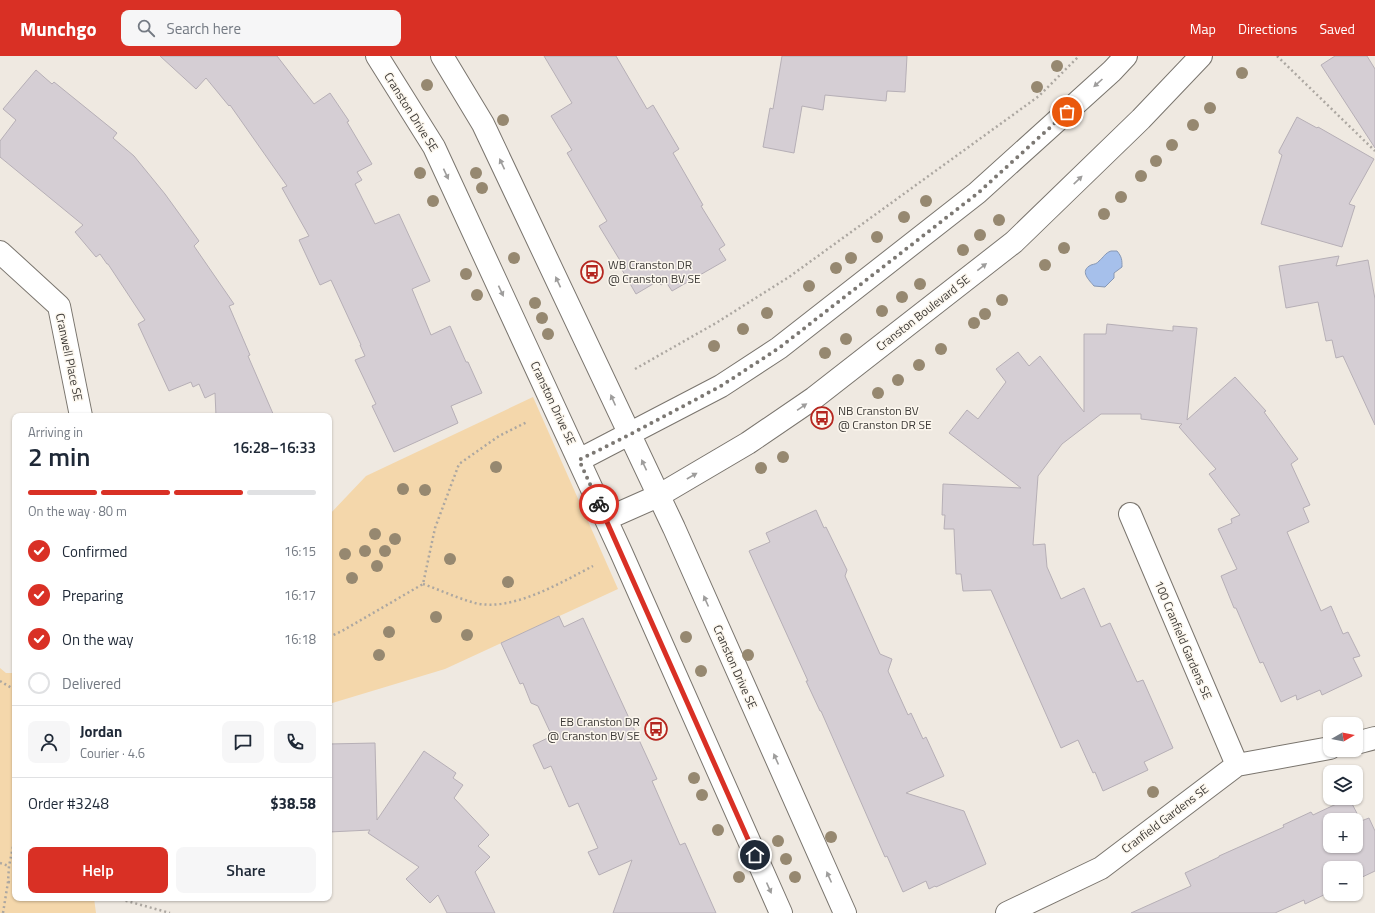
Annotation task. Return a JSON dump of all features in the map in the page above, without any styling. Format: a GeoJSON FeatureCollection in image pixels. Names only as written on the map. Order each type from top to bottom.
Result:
{"type":"FeatureCollection","features":[{"type":"Feature","properties":{"kind":"street","name":"Cranston Drive SE"},"geometry":{"type":"LineString","coordinates":[[376,56],[434,147],[579,460],[781,913]]}},
{"type":"Feature","properties":{"kind":"street","name":"Cranston Drive SE"},"geometry":{"type":"LineString","coordinates":[[442,56],[483,124],[680,542],[844,913]]}},
{"type":"Feature","properties":{"kind":"street"},"geometry":{"type":"LineString","coordinates":[[579,460],[721,386],[779,348],[978,193],[1112,71],[1126,56]]}},
{"type":"Feature","properties":{"kind":"street","name":"Cranston Boulevard SE"},"geometry":{"type":"LineString","coordinates":[[606,520],[658,496],[748,443],[814,398],[1014,242],[1141,119],[1201,56]]}},
{"type":"Feature","properties":{"kind":"street","name":"Cranwell Place SE"},"geometry":{"type":"LineString","coordinates":[[0,252],[59,306],[81,413]]}},
{"type":"Feature","properties":{"kind":"street","name":"100 Cranfield Gardens SE"},"geometry":{"type":"LineString","coordinates":[[1130,514],[1237,765]]}},
{"type":"Feature","properties":{"kind":"street"},"geometry":{"type":"LineString","coordinates":[[1363,741],[1375,738]]}},
{"type":"Feature","properties":{"kind":"street","name":"Cranfield Gardens SE"},"geometry":{"type":"LineString","coordinates":[[1007,913],[1101,868],[1237,765],[1323,749]]}},
{"type":"Feature","properties":{"kind":"path"},"geometry":{"type":"LineString","coordinates":[[635,369],[716,323],[795,273],[1039,96],[1079,56]]}},
{"type":"Feature","properties":{"kind":"path"},"geometry":{"type":"LineString","coordinates":[[1277,56],[1375,151]]}},
{"type":"Feature","properties":{"kind":"path"},"geometry":{"type":"LineString","coordinates":[[332,636],[423,584],[435,528],[459,464],[499,436],[527,422]]}},
{"type":"Feature","properties":{"kind":"path"},"geometry":{"type":"LineString","coordinates":[[423,584],[476,603],[503,604],[540,593],[593,566]]}},
{"type":"Feature","properties":{"kind":"path"},"geometry":{"type":"LineString","coordinates":[[0,680],[12,688]]}},
{"type":"Feature","properties":{"kind":"path"},"geometry":{"type":"LineString","coordinates":[[3,913],[12,852]]}},
{"type":"Feature","properties":{"kind":"path"},"geometry":{"type":"LineString","coordinates":[[0,863],[9,866]]}},
{"type":"Feature","properties":{"kind":"path"},"geometry":{"type":"LineString","coordinates":[[8,882],[12,883]]}},
{"type":"Feature","properties":{"kind":"path"},"geometry":{"type":"LineString","coordinates":[[127,901],[170,913]]}},
{"type":"Feature","properties":{"kind":"shaded area"},"geometry":{"type":"Polygon","coordinates":[[[533,397],[618,589],[445,669],[332,703],[332,512],[366,476],[533,397]]]}},
{"type":"Feature","properties":{"kind":"shaded area"},"geometry":{"type":"Polygon","coordinates":[[[0,668],[6,673],[12,673],[12,901],[94,901],[96,913],[0,913],[0,668]]]}},
{"type":"Feature","properties":{"kind":"water"},"geometry":{"type":"Polygon","coordinates":[[[1111,251],[1117,251],[1119,253],[1122,267],[1114,273],[1114,278],[1105,287],[1094,286],[1086,276],[1085,273],[1087,267],[1097,263],[1111,251]]]}},
{"type":"Feature","properties":{"kind":"building"},"geometry":{"type":"Polygon","coordinates":[[[160,56],[277,56],[314,104],[330,93],[349,121],[347,122],[372,164],[357,172],[362,180],[355,184],[375,224],[399,214],[430,281],[412,289],[431,335],[450,326],[482,393],[451,406],[458,423],[394,452],[372,406],[376,404],[355,360],[365,356],[361,345],[331,280],[320,285],[299,240],[309,236],[282,188],[287,186],[230,105],[229,106],[206,78],[196,89],[160,56]]]}},
{"type":"Feature","properties":{"kind":"building"},"geometry":{"type":"Polygon","coordinates":[[[544,56],[616,56],[647,109],[653,105],[679,149],[673,153],[703,205],[701,206],[725,245],[719,249],[726,260],[672,291],[666,282],[661,285],[658,281],[636,294],[618,263],[621,262],[599,226],[607,221],[567,153],[572,150],[551,116],[572,103],[544,56]]]}},
{"type":"Feature","properties":{"kind":"building"},"geometry":{"type":"Polygon","coordinates":[[[782,56],[907,56],[905,92],[887,91],[886,101],[825,95],[823,110],[802,106],[794,153],[763,147],[770,108],[773,109],[782,56]]]}},
{"type":"Feature","properties":{"kind":"building"},"geometry":{"type":"Polygon","coordinates":[[[1335,56],[1367,56],[1375,69],[1375,148],[1321,65],[1335,56]]]}},
{"type":"Feature","properties":{"kind":"building"},"geometry":{"type":"Polygon","coordinates":[[[36,70],[52,84],[54,82],[117,133],[113,138],[134,156],[165,194],[199,241],[194,246],[234,304],[229,306],[250,355],[248,356],[273,413],[216,413],[215,393],[205,398],[199,384],[193,387],[191,382],[169,391],[138,324],[145,320],[108,264],[100,254],[96,257],[75,232],[83,225],[0,157],[0,141],[16,120],[3,109],[36,70]]]}},
{"type":"Feature","properties":{"kind":"building"},"geometry":{"type":"Polygon","coordinates":[[[1297,117],[1317,128],[1318,127],[1374,159],[1349,204],[1355,206],[1342,247],[1261,224],[1282,155],[1279,151],[1297,117]]]}},
{"type":"Feature","properties":{"kind":"building"},"geometry":{"type":"Polygon","coordinates":[[[1339,256],[1336,266],[1368,260],[1375,299],[1375,425],[1343,356],[1336,358],[1332,340],[1326,341],[1318,302],[1286,308],[1279,266],[1339,256]]]}},
{"type":"Feature","properties":{"kind":"building"},"geometry":{"type":"Polygon","coordinates":[[[1107,324],[1173,331],[1173,326],[1197,328],[1187,420],[1235,377],[1266,411],[1264,412],[1298,459],[1291,464],[1310,505],[1303,508],[1309,522],[1287,532],[1321,611],[1331,606],[1343,634],[1348,632],[1360,656],[1353,658],[1362,676],[1322,695],[1320,690],[1297,700],[1296,695],[1281,702],[1263,662],[1260,663],[1236,608],[1234,608],[1221,576],[1237,569],[1218,529],[1232,523],[1231,519],[1240,515],[1209,474],[1216,469],[1179,427],[1182,424],[1141,419],[1141,414],[1101,414],[1062,444],[1038,476],[1033,545],[1045,544],[1047,567],[1061,599],[1084,588],[1101,627],[1110,623],[1137,682],[1143,680],[1173,748],[1144,762],[1148,770],[1103,791],[1078,740],[1061,748],[991,590],[963,591],[961,574],[956,574],[954,529],[944,529],[945,515],[942,515],[943,484],[1021,488],[949,433],[967,410],[978,419],[1006,382],[996,369],[1018,352],[1029,366],[1040,356],[1084,412],[1084,334],[1106,334],[1107,324]]]}},
{"type":"Feature","properties":{"kind":"building"},"geometry":{"type":"Polygon","coordinates":[[[816,510],[847,570],[845,576],[880,654],[892,659],[888,671],[908,715],[911,713],[923,739],[926,737],[944,776],[906,793],[964,811],[986,864],[936,887],[935,886],[929,889],[926,881],[903,892],[887,856],[885,857],[749,551],[770,542],[766,533],[816,510]]]}},
{"type":"Feature","properties":{"kind":"building"},"geometry":{"type":"Polygon","coordinates":[[[559,616],[564,627],[583,618],[657,779],[652,781],[680,845],[685,843],[716,913],[613,913],[632,860],[599,875],[588,852],[598,848],[578,803],[569,807],[551,766],[544,769],[533,745],[552,736],[538,706],[531,703],[523,683],[520,684],[501,643],[559,616]]]}},
{"type":"Feature","properties":{"kind":"building"},"geometry":{"type":"Polygon","coordinates":[[[375,743],[377,820],[424,751],[456,773],[453,778],[463,785],[454,798],[489,835],[478,846],[490,857],[475,872],[495,913],[447,913],[438,895],[430,903],[406,879],[419,867],[368,833],[370,830],[332,832],[332,744],[375,743]]]}},
{"type":"Feature","properties":{"kind":"building"},"geometry":{"type":"Polygon","coordinates":[[[1334,805],[1353,805],[1357,813],[1323,813],[1323,853],[1363,853],[1363,820],[1369,818],[1375,831],[1375,871],[1363,877],[1363,861],[1323,861],[1323,895],[1305,904],[1304,900],[1275,913],[1131,913],[1191,886],[1185,873],[1284,827],[1283,825],[1311,812],[1313,815],[1334,805]]]}},
{"type":"Feature","properties":{"kind":"way so far"},"geometry":{"type":"LineString","coordinates":[[599,504],[579,460],[721,386],[779,348],[978,193],[1067,112]]}},
{"type":"Feature","properties":{"kind":"place","name":"WB Cranston DR @ Cranston BV SE"},"geometry":{"type":"Point","coordinates":[592,272]}},
{"type":"Feature","properties":{"kind":"place","name":"NB Cranston BV @ Cranston DR SE"},"geometry":{"type":"Point","coordinates":[822,418]}},
{"type":"Feature","properties":{"kind":"place","name":"EB Cranston DR @ Cranston BV SE"},"geometry":{"type":"Point","coordinates":[656,729]}},
{"type":"Feature","properties":{"kind":"route"},"geometry":{"type":"LineString","coordinates":[[599,504],[755,855]]}}]}
